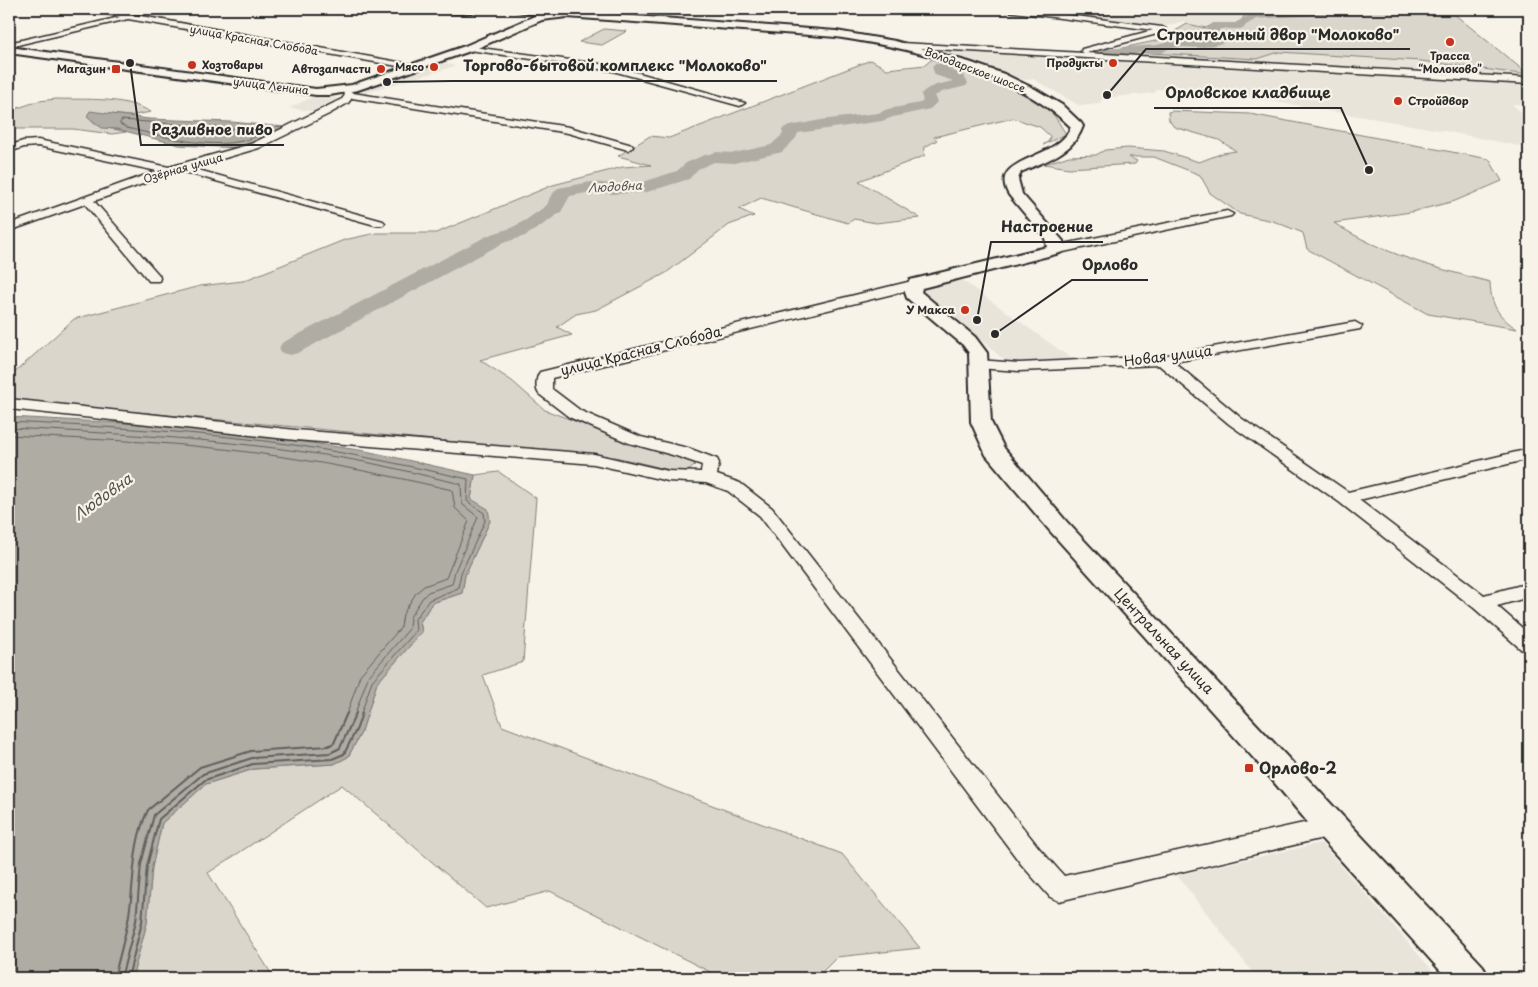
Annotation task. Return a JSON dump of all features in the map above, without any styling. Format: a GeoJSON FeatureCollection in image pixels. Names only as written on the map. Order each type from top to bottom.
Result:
{"type":"FeatureCollection","features":[{"type":"Feature","properties":{"kind":"main road","name":"улица Ленина"},"geometry":{"type":"LineString","coordinates":[[9,50],[316,92],[347,92],[469,48],[546,16],[567,14],[836,34],[877,39],[901,45]]}},
{"type":"Feature","properties":{"kind":"main road","name":"Володарское шоссе"},"geometry":{"type":"LineString","coordinates":[[901,45],[985,72],[1025,88],[1050,102],[1070,117],[1077,126],[1076,135],[1067,144],[1016,169],[1011,174],[1013,192],[1047,229],[1055,241],[1054,250]]}},
{"type":"Feature","properties":{"kind":"main road"},"geometry":{"type":"LineString","coordinates":[[916,284],[1054,250]]}},
{"type":"Feature","properties":{"kind":"main road","name":"Центральная улица"},"geometry":{"type":"LineString","coordinates":[[916,284],[912,289],[913,294],[969,341],[978,353],[981,422],[994,450],[1058,526],[1268,754],[1331,827],[1470,978]]}},
{"type":"Feature","properties":{"kind":"street","name":"улица Красная Слобода"},"geometry":{"type":"LineString","coordinates":[[93,9],[415,67]]}},
{"type":"Feature","properties":{"kind":"street"},"geometry":{"type":"LineString","coordinates":[[443,9],[456,11],[479,9]]}},
{"type":"Feature","properties":{"kind":"street"},"geometry":{"type":"LineString","coordinates":[[510,9],[546,16]]}},
{"type":"Feature","properties":{"kind":"street"},"geometry":{"type":"LineString","coordinates":[[1006,9],[1162,30],[1072,55]]}},
{"type":"Feature","properties":{"kind":"street"},"geometry":{"type":"LineString","coordinates":[[9,45],[130,17]]}},
{"type":"Feature","properties":{"kind":"street"},"geometry":{"type":"LineString","coordinates":[[901,45],[1529,81]]}},
{"type":"Feature","properties":{"kind":"street"},"geometry":{"type":"LineString","coordinates":[[469,48],[614,69],[740,103]]}},
{"type":"Feature","properties":{"kind":"street"},"geometry":{"type":"LineString","coordinates":[[347,92],[569,130],[628,147]]}},
{"type":"Feature","properties":{"kind":"street","name":"Озёрная улица"},"geometry":{"type":"LineString","coordinates":[[9,228],[168,171],[266,142],[345,101],[347,92]]}},
{"type":"Feature","properties":{"kind":"street"},"geometry":{"type":"LineString","coordinates":[[9,149],[23,144],[38,143],[168,171]]}},
{"type":"Feature","properties":{"kind":"street"},"geometry":{"type":"LineString","coordinates":[[181,167],[379,223]]}},
{"type":"Feature","properties":{"kind":"street"},"geometry":{"type":"LineString","coordinates":[[87,200],[154,278]]}},
{"type":"Feature","properties":{"kind":"street"},"geometry":{"type":"LineString","coordinates":[[1054,250],[1227,214]]}},
{"type":"Feature","properties":{"kind":"street","name":"улица Красная Слобода"},"geometry":{"type":"LineString","coordinates":[[708,478],[711,463],[682,452],[635,440],[575,414],[544,390],[544,375],[916,284]]}},
{"type":"Feature","properties":{"kind":"street","name":"Новая улица"},"geometry":{"type":"LineString","coordinates":[[978,364],[1019,367],[1162,360],[1355,326]]}},
{"type":"Feature","properties":{"kind":"street"},"geometry":{"type":"LineString","coordinates":[[1162,360],[1235,421],[1345,498],[1481,604],[1529,645]]}},
{"type":"Feature","properties":{"kind":"street"},"geometry":{"type":"LineString","coordinates":[[9,404],[296,435],[594,459],[668,476],[708,478],[734,487],[766,512],[1030,856],[1059,889],[1331,827]]}},
{"type":"Feature","properties":{"kind":"street"},"geometry":{"type":"LineString","coordinates":[[1345,498],[1529,454]]}},
{"type":"Feature","properties":{"kind":"street"},"geometry":{"type":"LineString","coordinates":[[1481,604],[1529,590]]}},
{"type":"Feature","properties":{"kind":"shaded area"},"geometry":{"type":"Polygon","coordinates":[[[1015,9],[1324,9],[1237,27],[1214,24],[1206,28],[1187,24],[1184,21],[1163,27],[1015,9]]]}},
{"type":"Feature","properties":{"kind":"shaded area"},"geometry":{"type":"Polygon","coordinates":[[[1324,9],[1448,9],[1529,75],[1421,61],[1279,52],[1257,59],[1131,52],[1093,54],[1160,40],[1187,24],[1206,28],[1214,24],[1237,27],[1245,15],[1324,9]]]}},
{"type":"Feature","properties":{"kind":"shaded area"},"geometry":{"type":"Polygon","coordinates":[[[604,29],[627,31],[602,45],[579,42],[604,29]]]}},
{"type":"Feature","properties":{"kind":"shaded area","name":"Стройдвор"},"geometry":{"type":"Polygon","coordinates":[[[952,49],[1132,63],[1529,84],[1529,104],[1512,104],[1529,120],[1529,148],[1440,130],[1218,92],[1157,89],[1155,93],[1103,98],[1099,104],[1080,106],[1033,79],[1024,80],[943,51],[952,49]]]}},
{"type":"Feature","properties":{"kind":"shaded area"},"geometry":{"type":"Polygon","coordinates":[[[1131,52],[1257,59],[1279,52],[1421,61],[1529,75],[1529,79],[1107,55],[1107,53],[1131,52]]]}},
{"type":"Feature","properties":{"kind":"shaded area"},"geometry":{"type":"Polygon","coordinates":[[[932,59],[995,81],[1028,96],[1051,112],[1066,134],[1043,145],[1049,141],[1050,136],[1040,127],[1013,118],[934,137],[937,140],[925,147],[924,156],[859,181],[920,218],[876,223],[854,219],[848,223],[761,198],[739,209],[754,216],[729,225],[666,273],[596,310],[576,314],[557,327],[572,335],[480,360],[512,381],[545,410],[639,445],[691,459],[695,465],[690,470],[679,472],[615,457],[9,400],[9,376],[74,319],[200,286],[243,281],[344,240],[376,233],[436,233],[553,185],[623,167],[651,165],[618,156],[650,136],[669,138],[871,60],[887,69],[925,65],[932,59]]]}},
{"type":"Feature","properties":{"kind":"shaded area"},"geometry":{"type":"Polygon","coordinates":[[[437,61],[455,66],[366,93],[352,90],[437,61]]]}},
{"type":"Feature","properties":{"kind":"shaded area"},"geometry":{"type":"Polygon","coordinates":[[[322,96],[343,99],[319,112],[289,108],[313,97],[322,96]]]}},
{"type":"Feature","properties":{"kind":"shaded area"},"geometry":{"type":"Polygon","coordinates":[[[56,99],[117,101],[151,112],[129,116],[90,112],[91,118],[98,125],[126,132],[112,134],[73,129],[9,129],[9,111],[39,101],[56,99]]]}},
{"type":"Feature","properties":{"kind":"shaded area"},"geometry":{"type":"Polygon","coordinates":[[[1168,112],[1250,114],[1489,159],[1502,181],[1455,201],[1411,212],[1334,223],[1390,252],[1490,282],[1492,298],[1497,310],[1505,320],[1517,329],[1428,314],[1307,249],[1303,233],[1273,221],[1240,214],[1210,193],[1200,175],[1154,157],[1129,157],[1137,161],[1135,164],[1069,168],[1044,164],[1069,156],[1096,155],[1105,150],[1128,148],[1164,151],[1199,162],[1223,153],[1236,151],[1219,140],[1174,127],[1169,120],[1168,112]]]}},
{"type":"Feature","properties":{"kind":"shaded area"},"geometry":{"type":"Polygon","coordinates":[[[959,278],[1072,359],[1008,363],[919,288],[959,278]]]}},
{"type":"Feature","properties":{"kind":"shaded area"},"geometry":{"type":"Polygon","coordinates":[[[499,472],[536,498],[523,662],[483,675],[502,726],[842,854],[920,948],[837,957],[816,978],[722,978],[550,891],[486,908],[342,785],[208,873],[274,978],[132,978],[147,923],[152,867],[162,823],[206,784],[254,769],[334,764],[348,757],[362,731],[377,683],[422,632],[420,622],[432,603],[462,593],[465,575],[490,521],[471,499],[475,475],[499,472]]]}},
{"type":"Feature","properties":{"kind":"shaded area"},"geometry":{"type":"Polygon","coordinates":[[[1321,843],[1439,978],[1257,978],[1177,875],[1321,843]]]}},
{"type":"Feature","properties":{"kind":"water"},"geometry":{"type":"Polygon","coordinates":[[[90,111],[149,119],[231,122],[284,127],[276,134],[239,148],[179,145],[117,129],[102,128],[87,116],[90,111]]]}},
{"type":"Feature","properties":{"kind":"water"},"geometry":{"type":"Polygon","coordinates":[[[9,417],[160,425],[249,434],[366,451],[475,475],[471,499],[488,509],[490,521],[465,575],[462,593],[432,603],[420,622],[422,632],[377,683],[362,731],[348,757],[334,764],[254,769],[206,784],[162,823],[152,867],[147,923],[132,978],[9,978],[9,417]]]}},
{"type":"Feature","properties":{"kind":"waterway","name":"Людовна"},"geometry":{"type":"LineString","coordinates":[[1101,55],[1104,53],[1147,48],[1162,49],[1162,46],[1180,43],[1202,44],[1219,40],[1209,36],[1212,29],[1217,25],[1239,27],[1241,23],[1253,16],[1352,9]]}},
{"type":"Feature","properties":{"kind":"waterway","name":"Людовна"},"geometry":{"type":"LineString","coordinates":[[290,348],[496,239],[518,232],[555,208],[559,197],[564,192],[591,187],[613,189],[641,188],[683,175],[692,166],[708,159],[716,157],[734,158],[776,149],[791,135],[790,130],[821,124],[882,117],[888,113],[925,106],[930,102],[928,94],[937,89],[961,83],[957,77],[940,72],[939,67],[956,66]]}},
{"type":"Feature","properties":{"kind":"place","name":"Трасса “Молоково”"},"geometry":{"type":"Point","coordinates":[1450,42]}},
{"type":"Feature","properties":{"kind":"place","name":"Разливное пиво"},"geometry":{"type":"Point","coordinates":[130,63]}},
{"type":"Feature","properties":{"kind":"place","name":"Продукты"},"geometry":{"type":"Point","coordinates":[1113,63]}},
{"type":"Feature","properties":{"kind":"place","name":"Хозтовары"},"geometry":{"type":"Point","coordinates":[192,65]}},
{"type":"Feature","properties":{"kind":"place","name":"Мясо"},"geometry":{"type":"Point","coordinates":[434,67]}},
{"type":"Feature","properties":{"kind":"place","name":"Магазин"},"geometry":{"type":"Point","coordinates":[116,69]}},
{"type":"Feature","properties":{"kind":"place","name":"Автозапчасти"},"geometry":{"type":"Point","coordinates":[381,69]}},
{"type":"Feature","properties":{"kind":"place","name":"Торгово-бытовой комплекс \"Молоково\""},"geometry":{"type":"Point","coordinates":[387,82]}},
{"type":"Feature","properties":{"kind":"place","name":"Строительный двор \"Молоково\""},"geometry":{"type":"Point","coordinates":[1107,95]}},
{"type":"Feature","properties":{"kind":"place","name":"Стройдвор"},"geometry":{"type":"Point","coordinates":[1398,101]}},
{"type":"Feature","properties":{"kind":"place","name":"Орловское кладбище"},"geometry":{"type":"Point","coordinates":[1369,170]}},
{"type":"Feature","properties":{"kind":"place","name":"У Макса"},"geometry":{"type":"Point","coordinates":[965,310]}},
{"type":"Feature","properties":{"kind":"place","name":"Настроение"},"geometry":{"type":"Point","coordinates":[977,320]}},
{"type":"Feature","properties":{"kind":"place","name":"Орлово"},"geometry":{"type":"Point","coordinates":[995,334]}},
{"type":"Feature","properties":{"kind":"place","name":"Орлово-2"},"geometry":{"type":"Point","coordinates":[1249,768]}}]}
